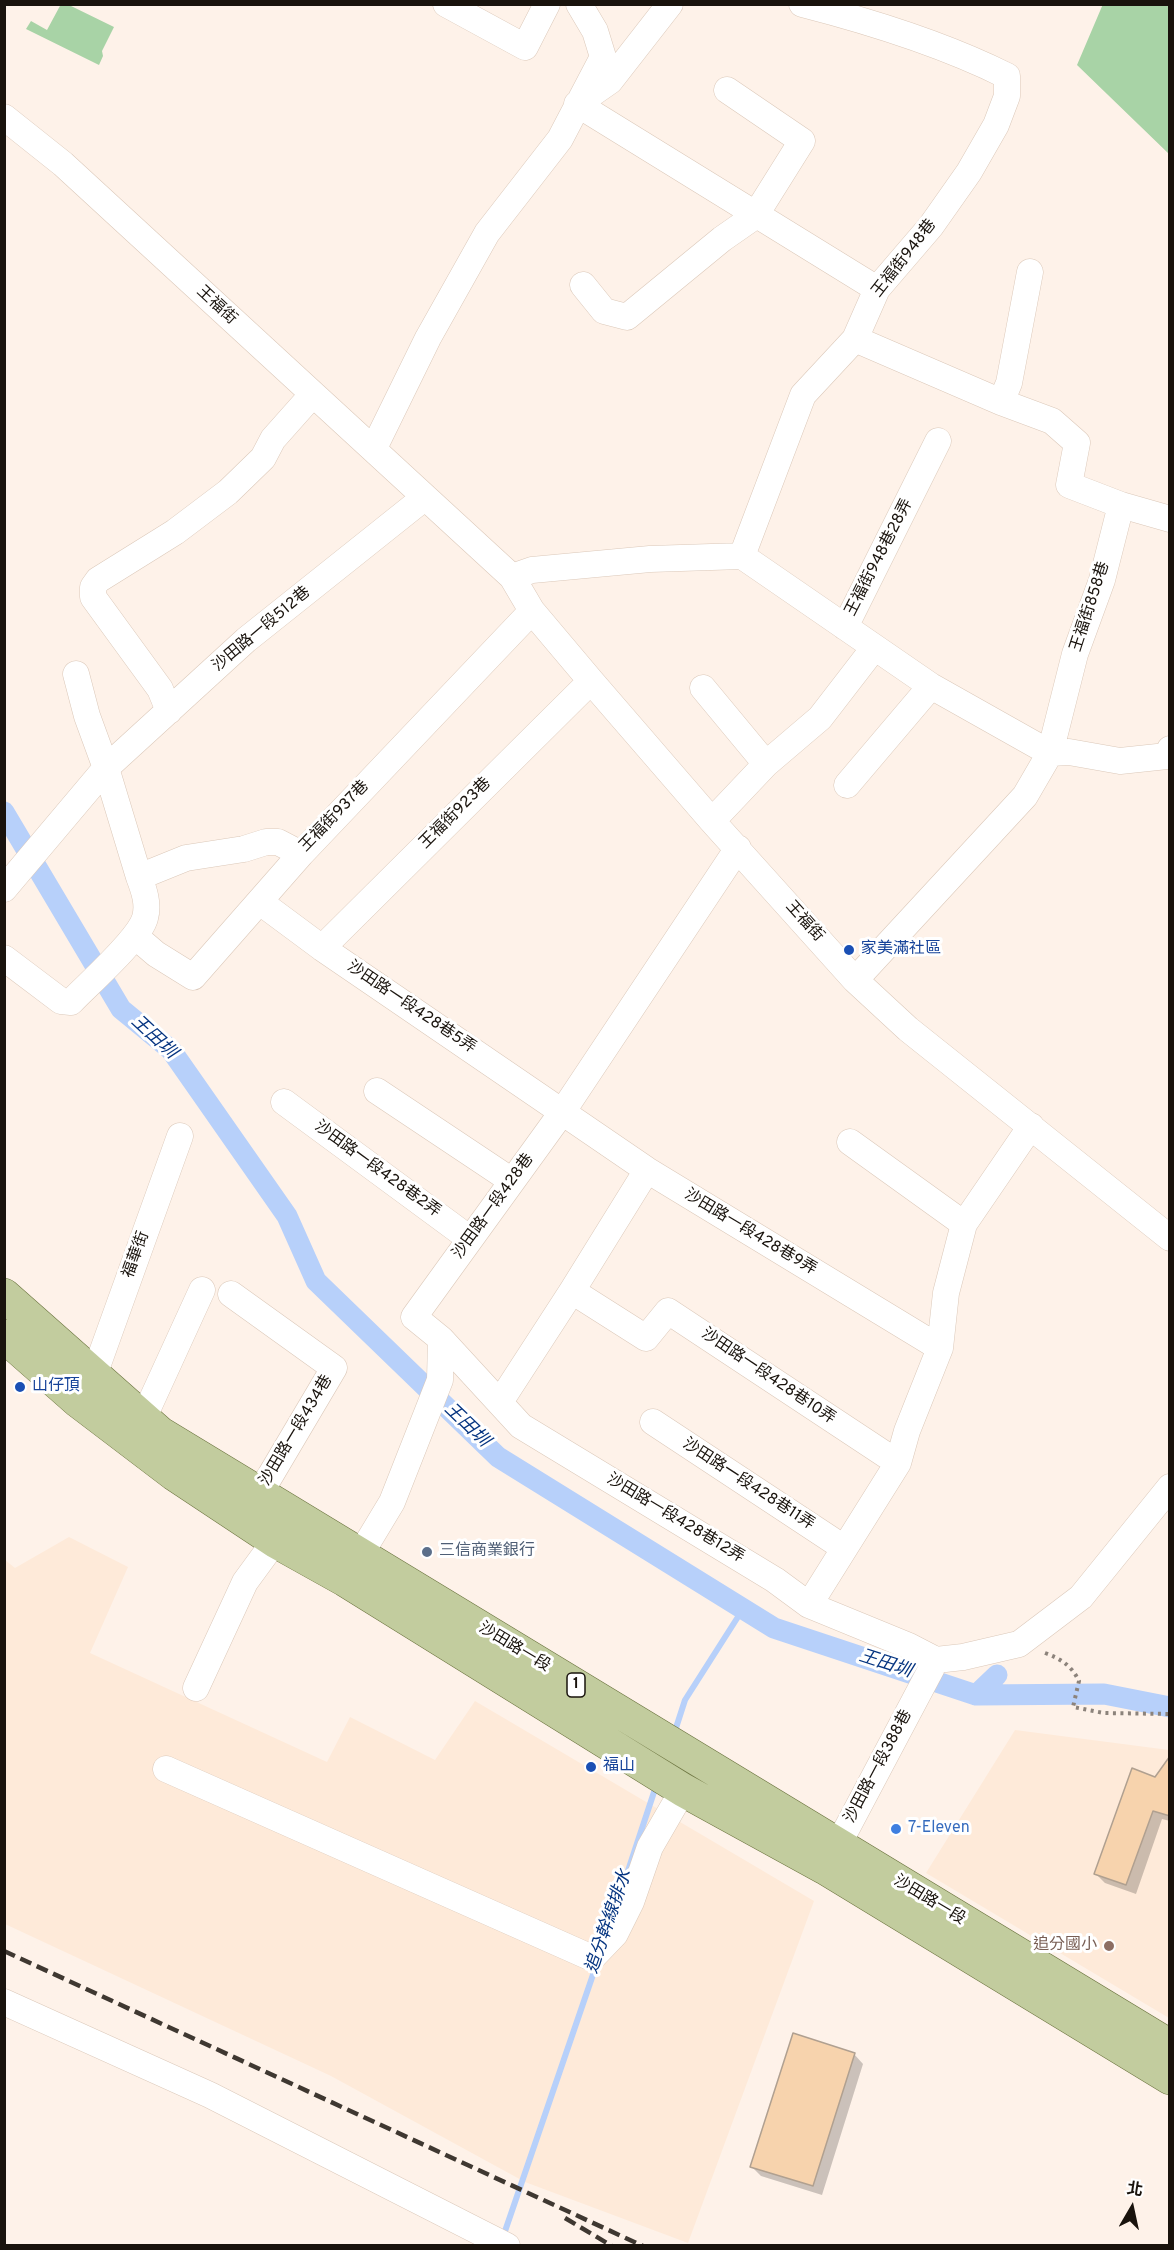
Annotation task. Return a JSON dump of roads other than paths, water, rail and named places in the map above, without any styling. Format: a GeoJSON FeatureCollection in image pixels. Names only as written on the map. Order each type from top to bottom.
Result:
{"type":"FeatureCollection","features":[{"type":"Feature","properties":{"kind":"main road","name":"沙田路一段"},"geometry":{"type":"LineString","coordinates":[[4,1295],[160,1433],[260,1493],[352,1568],[683,1790],[831,1857],[1170,2046]]}},
{"type":"Feature","properties":{"kind":"main road","name":"沙田路一段"},"geometry":{"type":"LineString","coordinates":[[4,1336],[78,1401],[174,1474],[275,1541],[352,1568],[701,1760],[831,1857],[1170,2078]]}},
{"type":"Feature","properties":{"kind":"street"},"geometry":{"type":"LineString","coordinates":[[446,4],[525,47],[547,4]]}},
{"type":"Feature","properties":{"kind":"street"},"geometry":{"type":"LineString","coordinates":[[374,448],[428,338],[487,233],[560,139],[603,57],[595,31],[579,4]]}},
{"type":"Feature","properties":{"kind":"street"},"geometry":{"type":"LineString","coordinates":[[577,104],[610,81],[670,4]]}},
{"type":"Feature","properties":{"kind":"street","name":"王福街948巷"},"geometry":{"type":"LineString","coordinates":[[742,556],[803,395],[855,339],[877,289],[931,226],[969,172],[996,125],[1007,96],[1007,76],[974,60],[857,19],[802,4]]}},
{"type":"Feature","properties":{"kind":"street"},"geometry":{"type":"LineString","coordinates":[[583,285],[604,311],[627,317],[722,239],[755,216],[802,141],[727,90]]}},
{"type":"Feature","properties":{"kind":"street"},"geometry":{"type":"LineString","coordinates":[[577,104],[755,216],[877,289]]}},
{"type":"Feature","properties":{"kind":"street","name":"王福街"},"geometry":{"type":"LineString","coordinates":[[4,117],[63,164],[374,448],[424,498]]}},
{"type":"Feature","properties":{"kind":"street"},"geometry":{"type":"LineString","coordinates":[[1001,402],[1009,383],[1030,272]]}},
{"type":"Feature","properties":{"kind":"street"},"geometry":{"type":"LineString","coordinates":[[855,339],[1052,422],[1077,443],[1069,485],[1121,505],[1170,519]]}},
{"type":"Feature","properties":{"kind":"street"},"geometry":{"type":"LineString","coordinates":[[169,711],[160,689],[93,597],[93,587],[98,579],[175,532],[228,492],[263,458],[273,439],[313,394]]}},
{"type":"Feature","properties":{"kind":"street","name":"王福街948巷28弄"},"geometry":{"type":"LineString","coordinates":[[742,556],[845,627],[938,441]]}},
{"type":"Feature","properties":{"kind":"street"},"geometry":{"type":"LineString","coordinates":[[424,498],[512,577],[532,611]]}},
{"type":"Feature","properties":{"kind":"street","name":"沙田路一段512巷"},"geometry":{"type":"LineString","coordinates":[[4,889],[106,768],[246,640],[424,498]]}},
{"type":"Feature","properties":{"kind":"street","name":"王福街858巷"},"geometry":{"type":"LineString","coordinates":[[855,980],[1024,796],[1050,753],[1075,654],[1102,580],[1121,505]]}},
{"type":"Feature","properties":{"kind":"street"},"geometry":{"type":"LineString","coordinates":[[512,577],[532,570],[650,559],[742,556]]}},
{"type":"Feature","properties":{"kind":"street","name":"王福街"},"geometry":{"type":"LineString","coordinates":[[532,611],[712,821],[855,980],[908,1029],[1170,1238]]}},
{"type":"Feature","properties":{"kind":"street","name":"王福街937巷"},"geometry":{"type":"LineString","coordinates":[[135,936],[156,954],[193,977],[300,854],[532,611]]}},
{"type":"Feature","properties":{"kind":"street"},"geometry":{"type":"LineString","coordinates":[[845,627],[931,686],[1050,753],[1069,752],[1120,761],[1167,756],[1170,749]]}},
{"type":"Feature","properties":{"kind":"street"},"geometry":{"type":"LineString","coordinates":[[712,821],[766,764],[820,718],[874,648]]}},
{"type":"Feature","properties":{"kind":"street"},"geometry":{"type":"LineString","coordinates":[[4,958],[61,1001],[71,1002],[135,936],[145,919],[146,895],[87,716],[76,674]]}},
{"type":"Feature","properties":{"kind":"street","name":"王福街923巷"},"geometry":{"type":"LineString","coordinates":[[322,948],[591,681]]}},
{"type":"Feature","properties":{"kind":"street"},"geometry":{"type":"LineString","coordinates":[[848,785],[931,686]]}},
{"type":"Feature","properties":{"kind":"street"},"geometry":{"type":"LineString","coordinates":[[703,688],[766,764]]}},
{"type":"Feature","properties":{"kind":"street"},"geometry":{"type":"LineString","coordinates":[[139,877],[186,858],[244,849],[266,842],[278,842],[300,854]]}},
{"type":"Feature","properties":{"kind":"street","name":"沙田路一段428巷"},"geometry":{"type":"LineString","coordinates":[[441,1339],[414,1317],[563,1111],[738,848]]}},
{"type":"Feature","properties":{"kind":"street","name":"沙田路一段428巷5弄"},"geometry":{"type":"LineString","coordinates":[[260,902],[322,948],[563,1111]]}},
{"type":"Feature","properties":{"kind":"street"},"geometry":{"type":"LineString","coordinates":[[377,1091],[512,1181]]}},
{"type":"Feature","properties":{"kind":"street","name":"沙田路一段428巷2弄"},"geometry":{"type":"LineString","coordinates":[[284,1102],[471,1239]]}},
{"type":"Feature","properties":{"kind":"street","name":"沙田路一段428巷9弄"},"geometry":{"type":"LineString","coordinates":[[563,1111],[647,1170],[940,1348]]}},
{"type":"Feature","properties":{"kind":"street"},"geometry":{"type":"LineString","coordinates":[[809,1605],[898,1463],[907,1431],[940,1348],[946,1293],[964,1224],[1031,1126]]}},
{"type":"Feature","properties":{"kind":"street","name":"福華街"},"geometry":{"type":"LineString","coordinates":[[94,1375],[180,1136]]}},
{"type":"Feature","properties":{"kind":"street"},"geometry":{"type":"LineString","coordinates":[[850,1142],[964,1224]]}},
{"type":"Feature","properties":{"kind":"street"},"geometry":{"type":"LineString","coordinates":[[500,1402],[647,1170]]}},
{"type":"Feature","properties":{"kind":"street"},"geometry":{"type":"LineString","coordinates":[[143,1419],[202,1290]]}},
{"type":"Feature","properties":{"kind":"street","name":"沙田路一段428巷10弄"},"geometry":{"type":"LineString","coordinates":[[572,1291],[646,1338],[668,1311],[898,1463]]}},
{"type":"Feature","properties":{"kind":"street","name":"沙田路一段434巷"},"geometry":{"type":"LineString","coordinates":[[231,1294],[334,1368],[260,1493]]}},
{"type":"Feature","properties":{"kind":"street"},"geometry":{"type":"LineString","coordinates":[[352,1568],[392,1502],[440,1380],[441,1339]]}},
{"type":"Feature","properties":{"kind":"street","name":"沙田路一段428巷12弄"},"geometry":{"type":"LineString","coordinates":[[441,1339],[521,1426],[775,1580],[809,1605],[909,1646],[936,1660]]}},
{"type":"Feature","properties":{"kind":"street","name":"沙田路一段428巷11弄"},"geometry":{"type":"LineString","coordinates":[[653,1422],[844,1548]]}},
{"type":"Feature","properties":{"kind":"street"},"geometry":{"type":"LineString","coordinates":[[936,1660],[963,1657],[1018,1644],[1081,1597],[1165,1500]]}},
{"type":"Feature","properties":{"kind":"street"},"geometry":{"type":"LineString","coordinates":[[196,1688],[245,1582],[275,1541]]}},
{"type":"Feature","properties":{"kind":"street","name":"沙田路一段388巷"},"geometry":{"type":"LineString","coordinates":[[831,1857],[936,1660]]}},
{"type":"Feature","properties":{"kind":"street"},"geometry":{"type":"LineString","coordinates":[[166,1769],[592,1958],[615,1934],[632,1902],[650,1847],[683,1790]]}},
{"type":"Feature","properties":{"kind":"street"},"geometry":{"type":"LineString","coordinates":[[4,2002],[210,2095],[479,2238],[507,2246]]}},
{"type":"Feature","properties":{"kind":"waterway","name":"王田圳"},"geometry":{"type":"LineString","coordinates":[[4,812],[121,1009],[171,1050],[287,1216],[316,1281],[498,1457],[774,1628],[976,1695],[1104,1694],[1170,1707]]}},
{"type":"Feature","properties":{"kind":"waterway","name":"追分幹線排水"},"geometry":{"type":"LineString","coordinates":[[674,1734],[685,1700],[743,1609]]}},
{"type":"Feature","properties":{"kind":"waterway"},"geometry":{"type":"LineString","coordinates":[[976,1695],[997,1675]]}},
{"type":"Feature","properties":{"kind":"waterway","name":"追分幹線排水"},"geometry":{"type":"LineString","coordinates":[[617,1904],[656,1786]]}},
{"type":"Feature","properties":{"kind":"waterway","name":"追分幹線排水"},"geometry":{"type":"LineString","coordinates":[[503,2237],[597,1963]]}},
{"type":"Feature","properties":{"kind":"railway"},"geometry":{"type":"LineString","coordinates":[[4,1951],[643,2246]]}},
{"type":"Feature","properties":{"kind":"railway"},"geometry":{"type":"LineString","coordinates":[[565,2218],[612,2246]]}},
{"type":"Feature","properties":{"kind":"place","name":"家美滿社區"},"geometry":{"type":"Point","coordinates":[849,950]}},
{"type":"Feature","properties":{"kind":"place","name":"山仔頂"},"geometry":{"type":"Point","coordinates":[20,1387]}},
{"type":"Feature","properties":{"kind":"place","name":"三信商業銀行"},"geometry":{"type":"Point","coordinates":[427,1552]}},
{"type":"Feature","properties":{"kind":"place","name":"福山"},"geometry":{"type":"Point","coordinates":[591,1767]}},
{"type":"Feature","properties":{"kind":"place","name":"7-Eleven"},"geometry":{"type":"Point","coordinates":[896,1829]}},
{"type":"Feature","properties":{"kind":"place","name":"追分國小"},"geometry":{"type":"Point","coordinates":[1109,1946]}}]}
